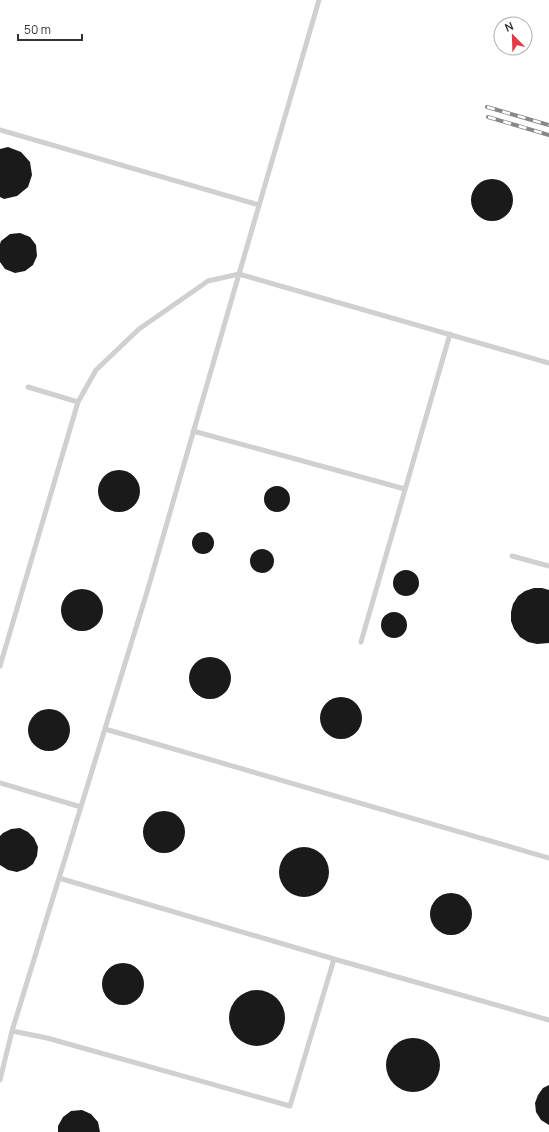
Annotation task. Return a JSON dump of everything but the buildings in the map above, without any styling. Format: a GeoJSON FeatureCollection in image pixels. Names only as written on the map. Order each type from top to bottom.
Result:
{"type":"FeatureCollection","features":[{"type":"Feature","properties":{"kind":"lane"},"geometry":{"type":"LineString","coordinates":[[0,1080],[12,1031],[147,592],[319,0]]}},
{"type":"Feature","properties":{"kind":"lane"},"geometry":{"type":"LineString","coordinates":[[0,130],[259,205]]}},
{"type":"Feature","properties":{"kind":"lane"},"geometry":{"type":"LineString","coordinates":[[0,666],[2,653],[78,402],[96,370],[139,329],[208,281],[239,274],[549,363]]}},
{"type":"Feature","properties":{"kind":"lane"},"geometry":{"type":"LineString","coordinates":[[362,642],[450,334]]}},
{"type":"Feature","properties":{"kind":"lane"},"geometry":{"type":"LineString","coordinates":[[28,387],[78,402]]}},
{"type":"Feature","properties":{"kind":"lane"},"geometry":{"type":"LineString","coordinates":[[193,431],[405,489]]}},
{"type":"Feature","properties":{"kind":"lane"},"geometry":{"type":"LineString","coordinates":[[512,556],[549,566]]}},
{"type":"Feature","properties":{"kind":"lane"},"geometry":{"type":"LineString","coordinates":[[105,729],[549,858]]}},
{"type":"Feature","properties":{"kind":"lane"},"geometry":{"type":"LineString","coordinates":[[0,783],[81,807]]}},
{"type":"Feature","properties":{"kind":"lane"},"geometry":{"type":"LineString","coordinates":[[59,878],[334,959],[549,1020]]}},
{"type":"Feature","properties":{"kind":"lane"},"geometry":{"type":"LineString","coordinates":[[12,1031],[47,1038],[290,1106],[334,959]]}},
{"type":"Feature","properties":{"kind":"railway"},"geometry":{"type":"LineString","coordinates":[[487,107],[549,125]]}},
{"type":"Feature","properties":{"kind":"railway"},"geometry":{"type":"LineString","coordinates":[[488,117],[549,135]]}}]}
